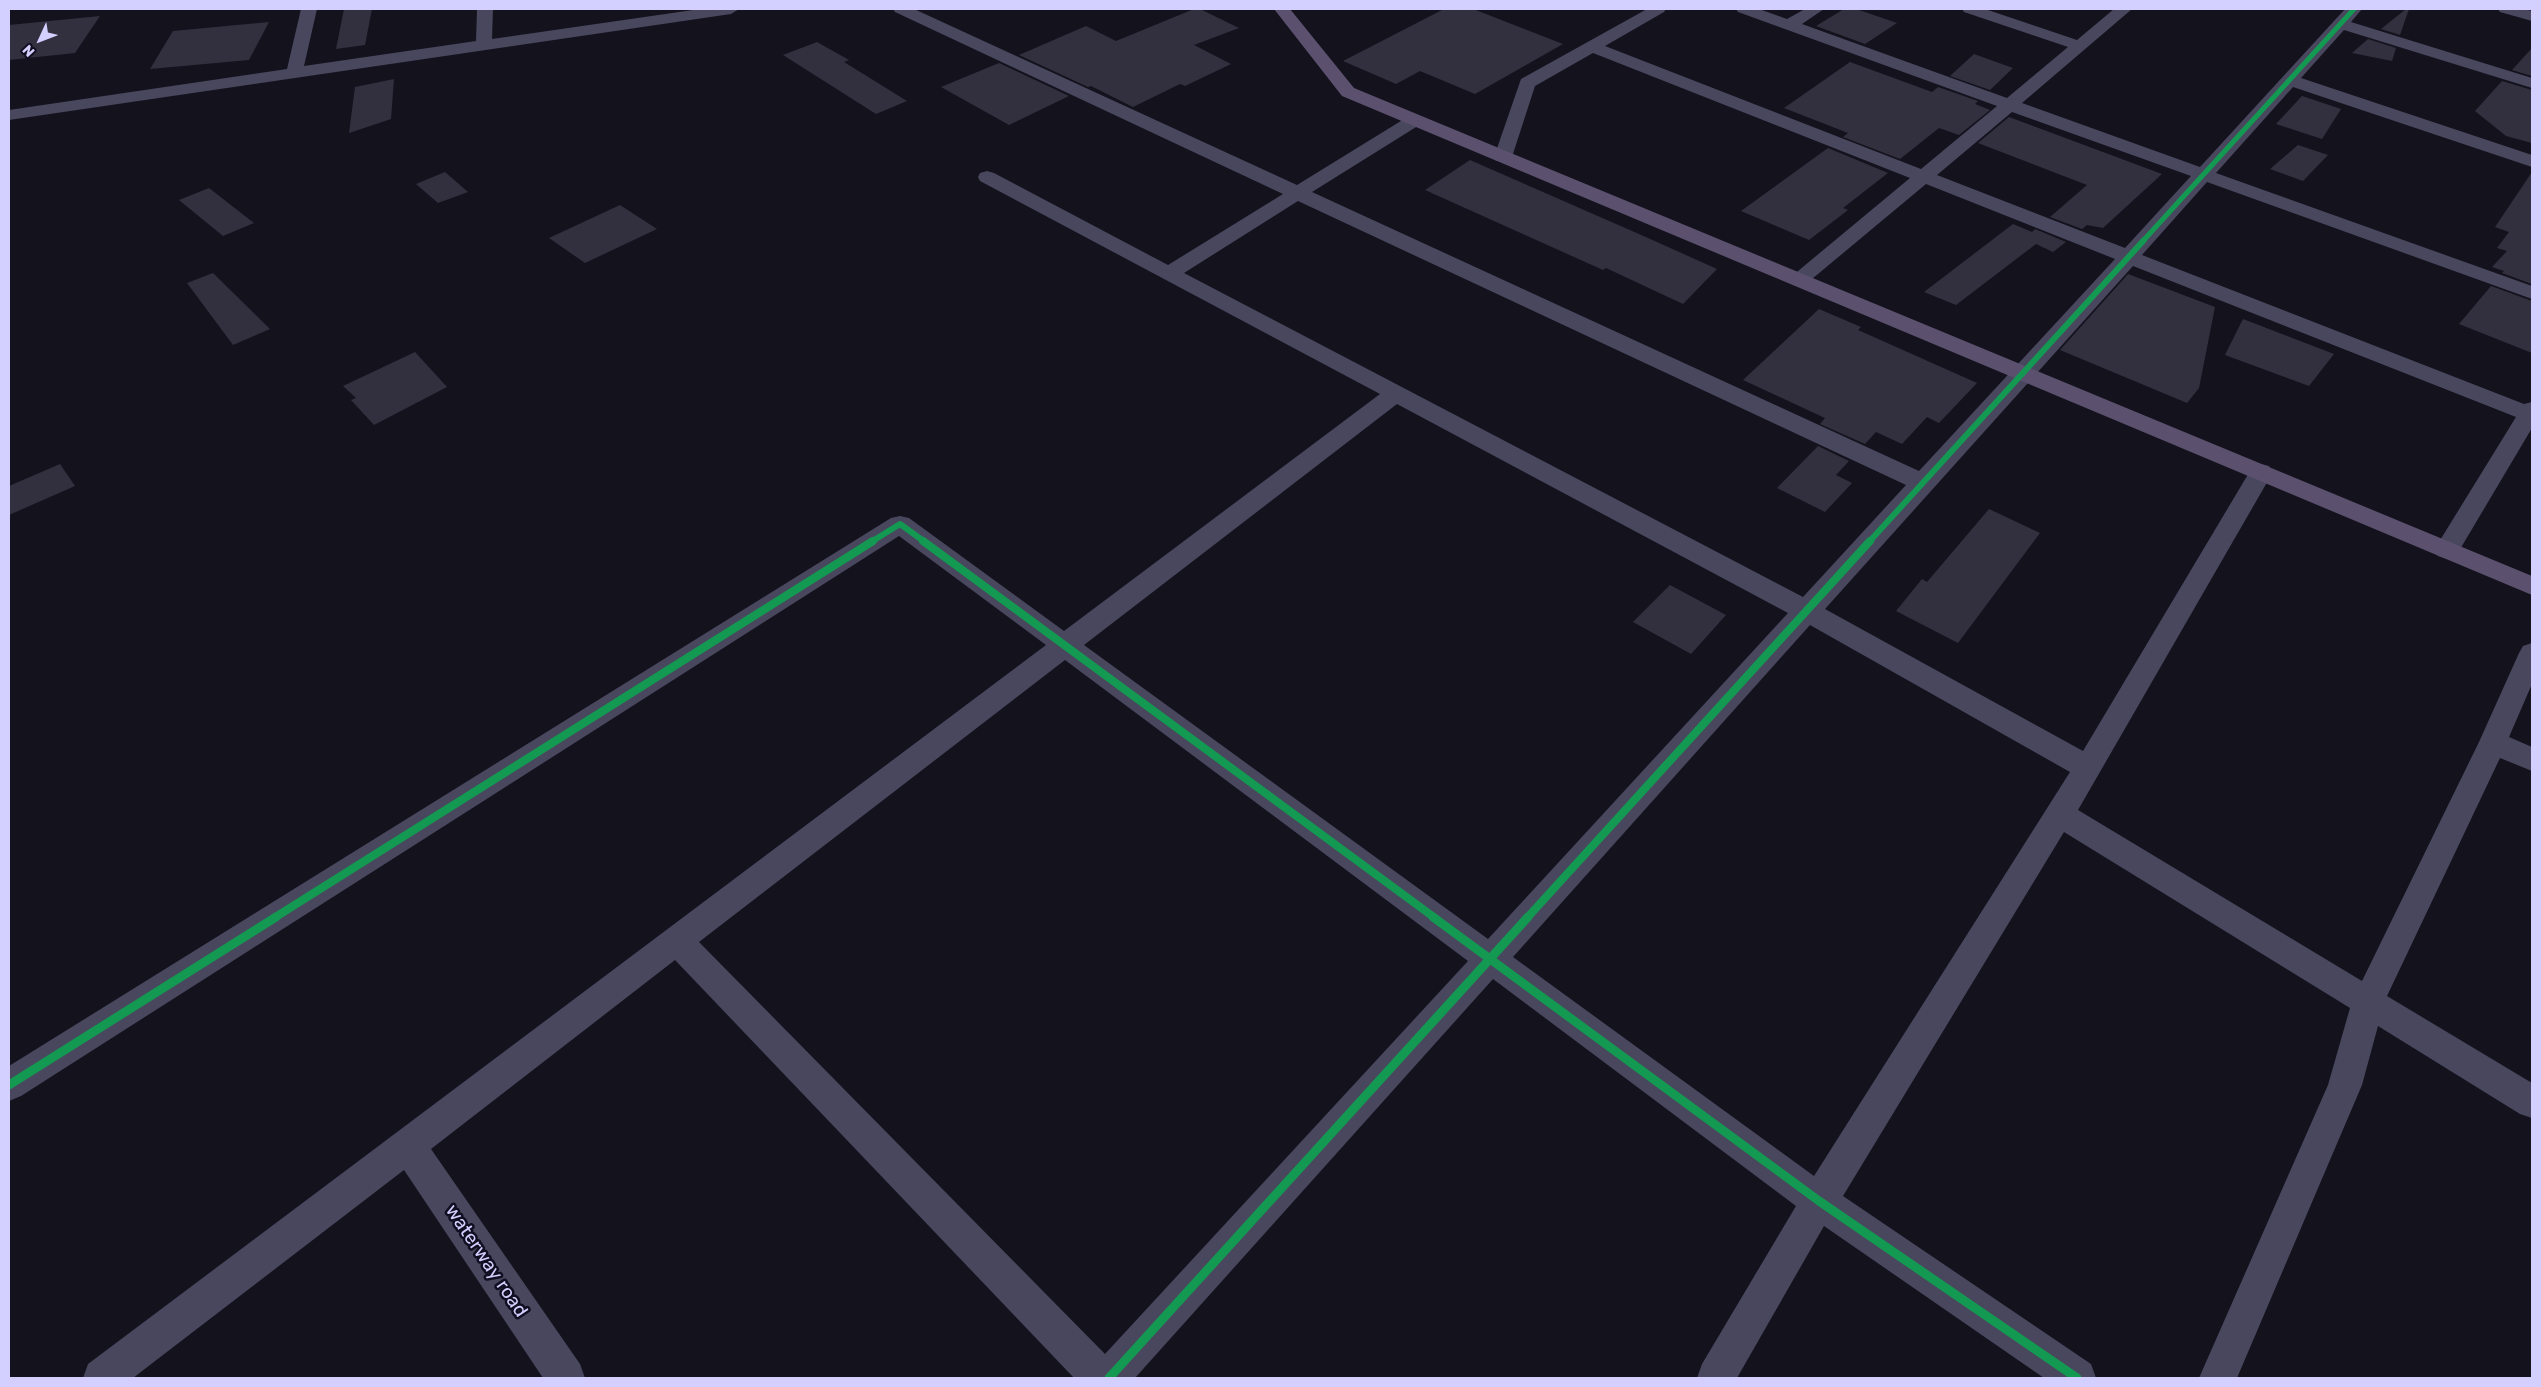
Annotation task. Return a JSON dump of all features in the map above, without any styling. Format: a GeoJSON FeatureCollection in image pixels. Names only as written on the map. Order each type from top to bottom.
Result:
{"type":"FeatureCollection","features":[{"type":"Feature","properties":{"kind":"main road"},"geometry":{"type":"LineString","coordinates":[[1282,9],[1348,92],[2532,586]]}},
{"type":"Feature","properties":{"kind":"street"},"geometry":{"type":"LineString","coordinates":[[294,74],[309,9]]}},
{"type":"Feature","properties":{"kind":"street"},"geometry":{"type":"LineString","coordinates":[[484,45],[485,9]]}},
{"type":"Feature","properties":{"kind":"street"},"geometry":{"type":"LineString","coordinates":[[9,115],[731,9]]}},
{"type":"Feature","properties":{"kind":"street"},"geometry":{"type":"LineString","coordinates":[[900,9],[1923,483]]}},
{"type":"Feature","properties":{"kind":"street"},"geometry":{"type":"LineString","coordinates":[[1503,156],[1526,82],[1658,9]]}},
{"type":"Feature","properties":{"kind":"street"},"geometry":{"type":"LineString","coordinates":[[1744,9],[2532,294]]}},
{"type":"Feature","properties":{"kind":"street"},"geometry":{"type":"LineString","coordinates":[[1789,25],[1816,9]]}},
{"type":"Feature","properties":{"kind":"street"},"geometry":{"type":"LineString","coordinates":[[1970,9],[2080,46]]}},
{"type":"Feature","properties":{"kind":"street"},"geometry":{"type":"LineString","coordinates":[[1799,280],[2124,9]]}},
{"type":"Feature","properties":{"kind":"street"},"geometry":{"type":"LineString","coordinates":[[2506,9],[2532,16]]}},
{"type":"Feature","properties":{"kind":"street"},"geometry":{"type":"LineString","coordinates":[[1110,1378],[2347,16],[2532,83]]}},
{"type":"Feature","properties":{"kind":"street"},"geometry":{"type":"LineString","coordinates":[[1591,46],[2531,412],[2447,550]]}},
{"type":"Feature","properties":{"kind":"street"},"geometry":{"type":"LineString","coordinates":[[2290,80],[2532,161]]}},
{"type":"Feature","properties":{"kind":"street"},"geometry":{"type":"LineString","coordinates":[[1170,273],[1415,120]]}},
{"type":"Feature","properties":{"kind":"street"},"geometry":{"type":"LineString","coordinates":[[987,177],[1807,611],[2088,768]]}},
{"type":"Feature","properties":{"kind":"street"},"geometry":{"type":"LineString","coordinates":[[102,1378],[1396,393]]}},
{"type":"Feature","properties":{"kind":"street"},"geometry":{"type":"LineString","coordinates":[[1716,1378],[1818,1201],[2088,768],[2261,472]]}},
{"type":"Feature","properties":{"kind":"street"},"geometry":{"type":"LineString","coordinates":[[9,1085],[900,524],[1818,1201],[2077,1378]]}},
{"type":"Feature","properties":{"kind":"street"},"geometry":{"type":"LineString","coordinates":[[2218,1378],[2345,1085],[2368,1002],[2494,742],[2532,653]]}},
{"type":"Feature","properties":{"kind":"street"},"geometry":{"type":"LineString","coordinates":[[2494,742],[2532,760]]}},
{"type":"Feature","properties":{"kind":"street"},"geometry":{"type":"LineString","coordinates":[[2060,814],[2532,1102]]}},
{"type":"Feature","properties":{"kind":"street"},"geometry":{"type":"LineString","coordinates":[[677,940],[1101,1378]]}},
{"type":"Feature","properties":{"kind":"street","name":"waterway road"},"geometry":{"type":"LineString","coordinates":[[407,1144],[566,1378]]}},
{"type":"Feature","properties":{"kind":"building"},"geometry":{"type":"Polygon","coordinates":[[[344,9],[372,9],[365,45],[336,49],[344,9]]]}},
{"type":"Feature","properties":{"kind":"building"},"geometry":{"type":"Polygon","coordinates":[[[1194,9],[1200,9],[1239,28],[1194,45],[1231,64],[1185,86],[1180,84],[1133,107],[1091,86],[1088,87],[1019,55],[1086,26],[1116,41],[1194,9]]]}},
{"type":"Feature","properties":{"kind":"building"},"geometry":{"type":"Polygon","coordinates":[[[1444,9],[1473,9],[1563,44],[1475,94],[1420,71],[1396,84],[1343,61],[1444,9]]]}},
{"type":"Feature","properties":{"kind":"building"},"geometry":{"type":"Polygon","coordinates":[[[1844,9],[1856,9],[1897,23],[1865,44],[1816,26],[1844,9]]]}},
{"type":"Feature","properties":{"kind":"building"},"geometry":{"type":"Polygon","coordinates":[[[2406,9],[2409,9],[2400,35],[2381,29],[2406,9]]]}},
{"type":"Feature","properties":{"kind":"building"},"geometry":{"type":"Polygon","coordinates":[[[100,16],[75,53],[9,60],[9,25],[100,16]]]}},
{"type":"Feature","properties":{"kind":"building"},"geometry":{"type":"Polygon","coordinates":[[[269,22],[249,60],[150,69],[173,31],[269,22]]]}},
{"type":"Feature","properties":{"kind":"building"},"geometry":{"type":"Polygon","coordinates":[[[2368,39],[2396,48],[2392,61],[2352,53],[2368,39]]]}},
{"type":"Feature","properties":{"kind":"building"},"geometry":{"type":"Polygon","coordinates":[[[817,42],[849,60],[844,62],[907,101],[876,114],[783,55],[817,42]]]}},
{"type":"Feature","properties":{"kind":"building"},"geometry":{"type":"Polygon","coordinates":[[[2532,48],[2532,76],[2512,70],[2532,48]]]}},
{"type":"Feature","properties":{"kind":"building"},"geometry":{"type":"Polygon","coordinates":[[[1974,54],[2013,68],[1990,90],[1950,76],[1974,54]]]}},
{"type":"Feature","properties":{"kind":"building"},"geometry":{"type":"Polygon","coordinates":[[[1850,62],[1932,92],[1938,87],[1978,101],[1975,104],[1990,110],[1959,135],[1939,128],[1900,159],[1843,137],[1848,133],[1784,108],[1850,62]]]}},
{"type":"Feature","properties":{"kind":"building"},"geometry":{"type":"Polygon","coordinates":[[[999,63],[1069,96],[1009,125],[941,87],[999,63]]]}},
{"type":"Feature","properties":{"kind":"building"},"geometry":{"type":"Polygon","coordinates":[[[394,79],[391,119],[349,133],[355,87],[394,79]]]}},
{"type":"Feature","properties":{"kind":"building"},"geometry":{"type":"Polygon","coordinates":[[[2502,81],[2532,90],[2532,143],[2506,136],[2475,111],[2502,81]]]}},
{"type":"Feature","properties":{"kind":"building"},"geometry":{"type":"Polygon","coordinates":[[[2302,96],[2341,109],[2322,139],[2276,124],[2302,96]]]}},
{"type":"Feature","properties":{"kind":"building"},"geometry":{"type":"Polygon","coordinates":[[[2009,117],[2162,174],[2103,228],[2087,225],[2082,229],[2050,217],[2087,185],[1978,143],[2009,117]]]}},
{"type":"Feature","properties":{"kind":"building"},"geometry":{"type":"Polygon","coordinates":[[[2298,145],[2328,155],[2303,181],[2270,169],[2298,145]]]}},
{"type":"Feature","properties":{"kind":"building"},"geometry":{"type":"Polygon","coordinates":[[[1828,148],[1888,173],[1843,208],[1848,210],[1809,240],[1741,211],[1828,148]]]}},
{"type":"Feature","properties":{"kind":"building"},"geometry":{"type":"Polygon","coordinates":[[[1470,160],[1717,269],[1683,304],[1606,268],[1603,270],[1425,190],[1470,160]]]}},
{"type":"Feature","properties":{"kind":"building"},"geometry":{"type":"Polygon","coordinates":[[[445,172],[468,192],[438,203],[416,184],[445,172]]]}},
{"type":"Feature","properties":{"kind":"building"},"geometry":{"type":"Polygon","coordinates":[[[2532,172],[2532,284],[2502,273],[2504,271],[2492,267],[2507,251],[2497,248],[2509,232],[2495,227],[2532,172]]]}},
{"type":"Feature","properties":{"kind":"building"},"geometry":{"type":"Polygon","coordinates":[[[209,188],[254,223],[223,236],[179,200],[209,188]]]}},
{"type":"Feature","properties":{"kind":"building"},"geometry":{"type":"Polygon","coordinates":[[[620,205],[657,229],[585,263],[549,238],[620,205]]]}},
{"type":"Feature","properties":{"kind":"building"},"geometry":{"type":"Polygon","coordinates":[[[2013,224],[2032,232],[2035,229],[2066,242],[2053,252],[2036,244],[1956,305],[1924,292],[2013,224]]]}},
{"type":"Feature","properties":{"kind":"building"},"geometry":{"type":"Polygon","coordinates":[[[213,273],[270,329],[233,345],[187,283],[213,273]]]}},
{"type":"Feature","properties":{"kind":"building"},"geometry":{"type":"Polygon","coordinates":[[[2128,274],[2215,307],[2199,388],[2187,403],[2060,350],[2128,274]]]}},
{"type":"Feature","properties":{"kind":"building"},"geometry":{"type":"Polygon","coordinates":[[[2491,286],[2532,301],[2532,353],[2459,324],[2491,286]]]}},
{"type":"Feature","properties":{"kind":"building"},"geometry":{"type":"Polygon","coordinates":[[[1819,309],[1861,327],[1858,330],[1977,383],[1939,423],[1927,417],[1902,444],[1876,432],[1865,444],[1820,424],[1825,418],[1743,380],[1819,309]]]}},
{"type":"Feature","properties":{"kind":"building"},"geometry":{"type":"Polygon","coordinates":[[[2243,319],[2334,354],[2309,386],[2225,355],[2243,319]]]}},
{"type":"Feature","properties":{"kind":"building"},"geometry":{"type":"Polygon","coordinates":[[[415,352],[447,387],[374,425],[351,400],[356,398],[343,386],[415,352]]]}},
{"type":"Feature","properties":{"kind":"building"},"geometry":{"type":"Polygon","coordinates":[[[1818,446],[1849,461],[1836,475],[1852,483],[1825,512],[1777,488],[1818,446]]]}},
{"type":"Feature","properties":{"kind":"building"},"geometry":{"type":"Polygon","coordinates":[[[60,464],[75,486],[9,515],[9,486],[60,464]]]}},
{"type":"Feature","properties":{"kind":"building"},"geometry":{"type":"Polygon","coordinates":[[[1989,509],[2040,533],[1958,643],[1896,611],[1922,579],[1927,582],[1989,509]]]}},
{"type":"Feature","properties":{"kind":"building"},"geometry":{"type":"Polygon","coordinates":[[[1670,585],[1726,615],[1691,654],[1633,622],[1670,585]]]}},
{"type":"Feature","properties":{"kind":"cycle path"},"geometry":{"type":"LineString","coordinates":[[1109,1378],[2354,9]]}},
{"type":"Feature","properties":{"kind":"cycle path"},"geometry":{"type":"LineString","coordinates":[[9,1085],[900,524],[1819,1201],[2077,1378]]}}]}
